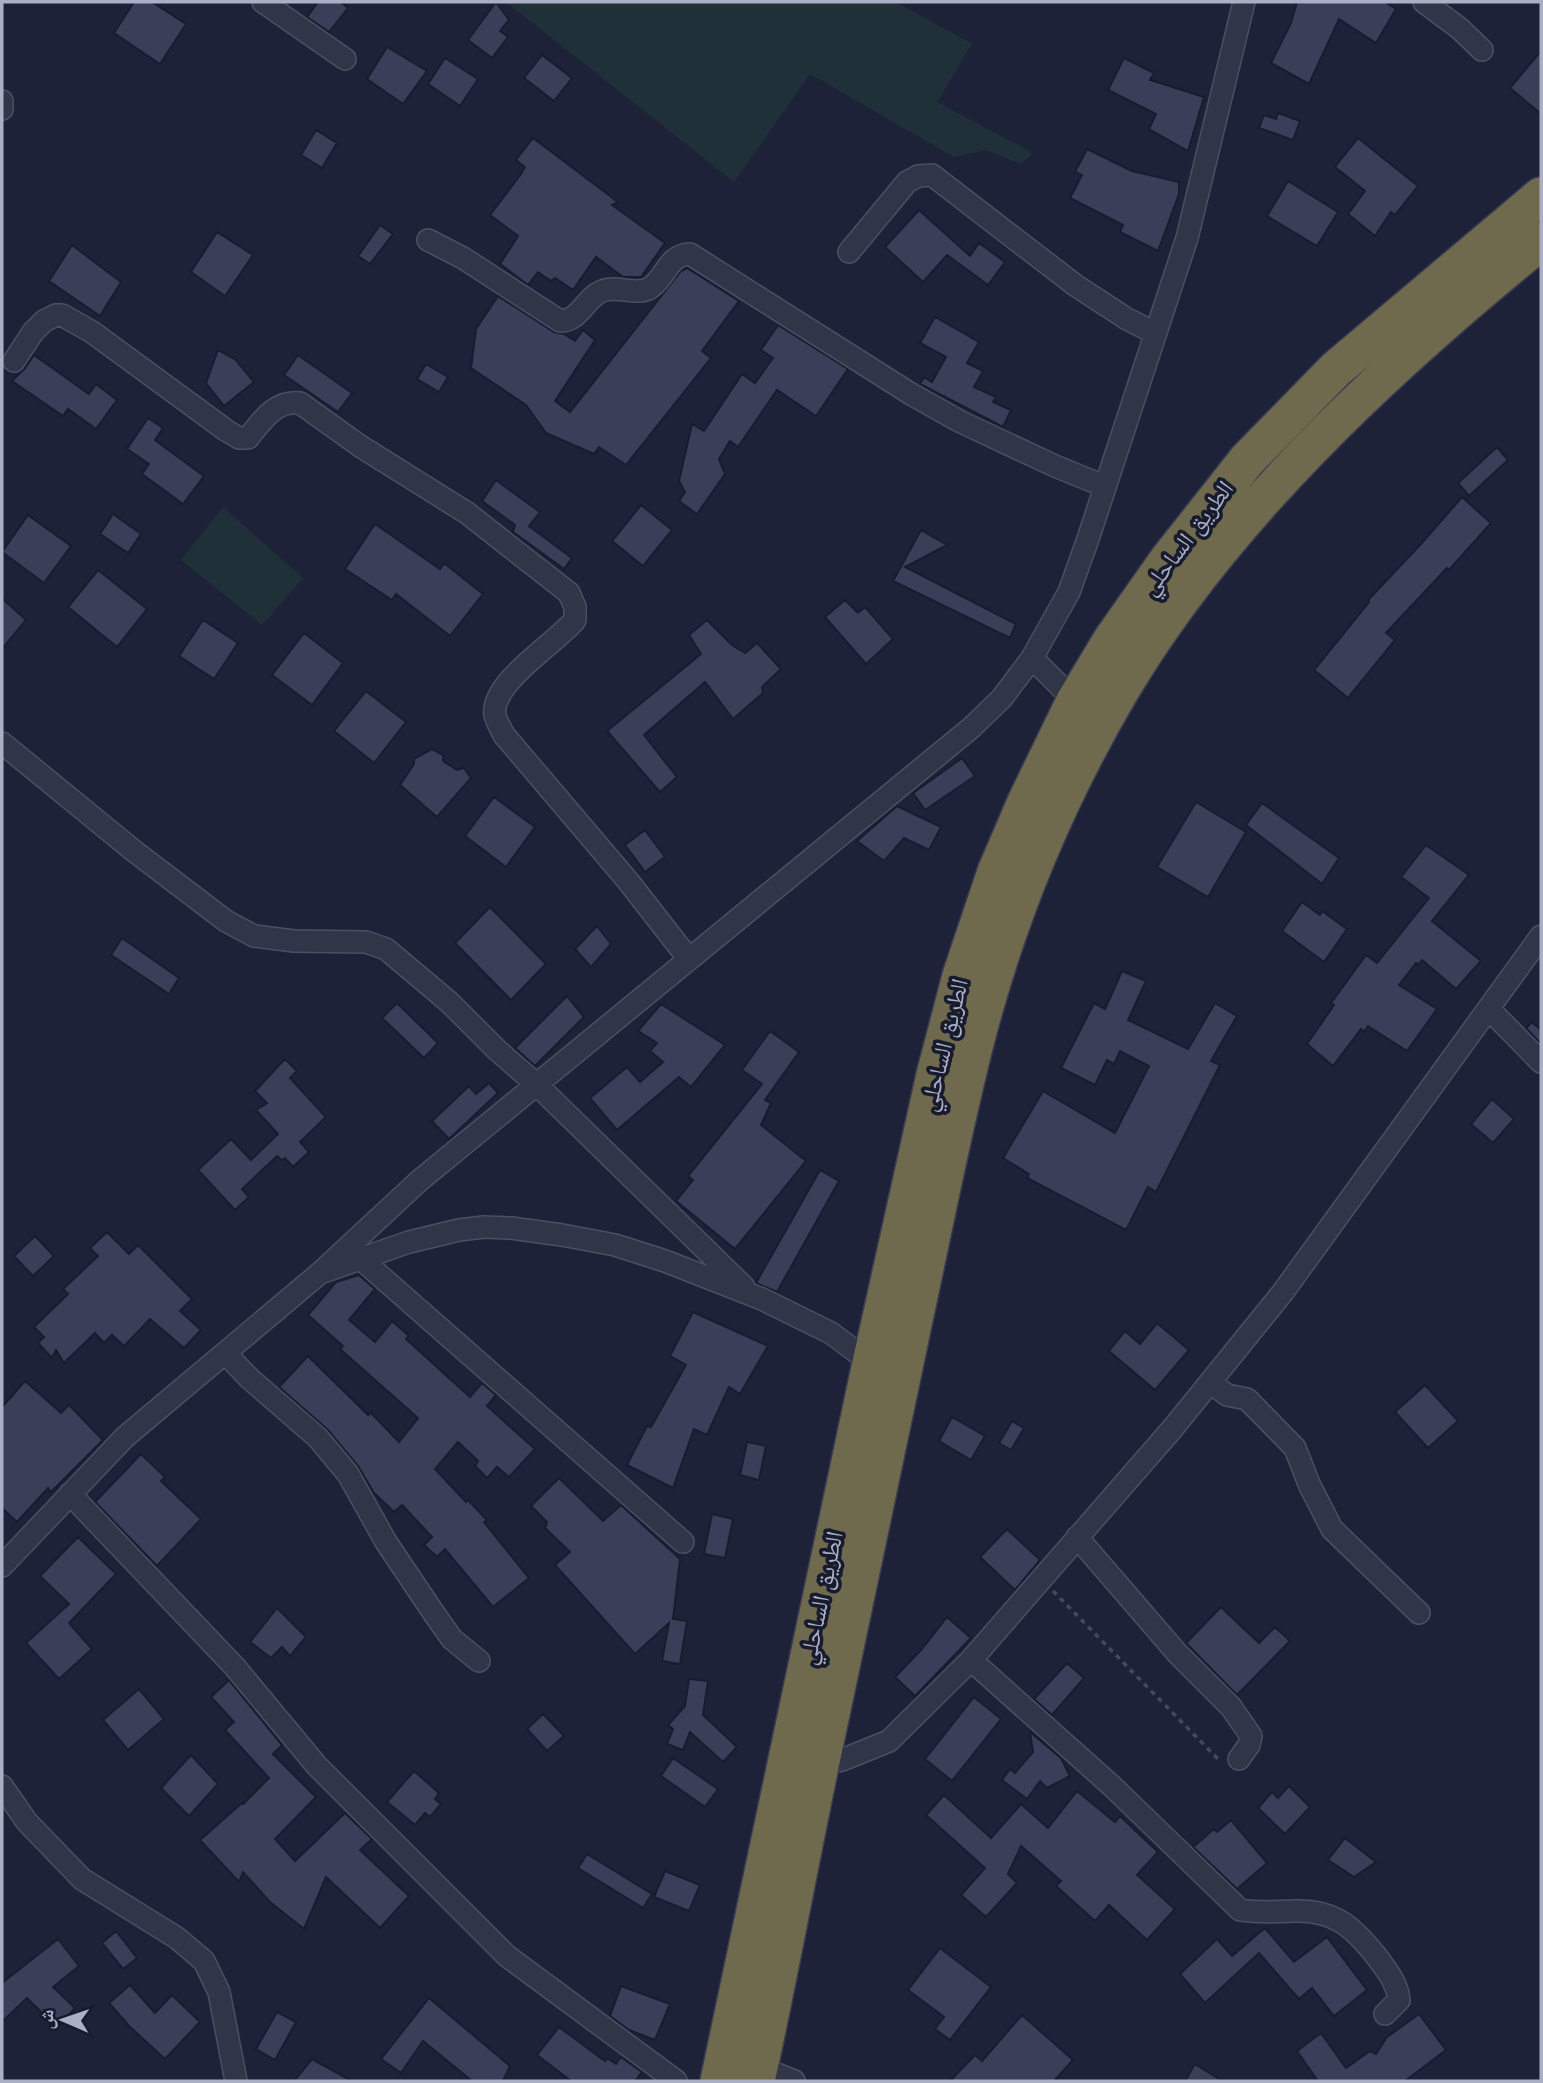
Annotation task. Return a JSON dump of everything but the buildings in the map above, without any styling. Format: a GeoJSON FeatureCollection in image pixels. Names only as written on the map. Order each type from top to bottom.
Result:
{"type":"FeatureCollection","features":[{"type":"Feature","properties":{"kind":"highway","name":"الطريق الساحلي"},"geometry":{"type":"LineString","coordinates":[[719,2081],[871,1363],[935,1075],[961,976],[996,872],[1075,701],[1111,641],[1168,560],[1247,460],[1336,369],[1541,196]]}},
{"type":"Feature","properties":{"kind":"highway","name":"الطريق الساحلي"},"geometry":{"type":"LineString","coordinates":[[758,2074],[820,1765],[974,1045],[1007,938],[1036,862],[1074,776],[1119,692],[1203,568],[1325,435],[1422,340],[1541,241]]}},
{"type":"Feature","properties":{"kind":"street"},"geometry":{"type":"LineString","coordinates":[[263,2],[345,59]]}},
{"type":"Feature","properties":{"kind":"street"},"geometry":{"type":"LineString","coordinates":[[2,1566],[125,1437],[320,1273],[419,1181],[971,728],[1002,698],[1032,659],[1069,592],[1088,539],[1187,238],[1244,2]]}},
{"type":"Feature","properties":{"kind":"street"},"geometry":{"type":"LineString","coordinates":[[1424,2],[1459,27],[1482,50]]}},
{"type":"Feature","properties":{"kind":"street"},"geometry":{"type":"LineString","coordinates":[[2,101],[2,109]]}},
{"type":"Feature","properties":{"kind":"street"},"geometry":{"type":"LineString","coordinates":[[849,252],[907,182],[918,176],[932,175],[1075,285],[1127,319],[1155,333]]}},
{"type":"Feature","properties":{"kind":"street"},"geometry":{"type":"LineString","coordinates":[[428,240],[463,258],[560,321],[574,318],[594,295],[603,290],[649,289],[675,257],[690,254],[856,360],[941,410],[1055,466],[1104,486]]}},
{"type":"Feature","properties":{"kind":"street"},"geometry":{"type":"LineString","coordinates":[[14,361],[44,321],[56,314],[92,332],[209,419],[239,438],[248,438],[274,408],[289,402],[300,403],[360,446],[467,513],[569,593],[575,607],[575,620],[563,635],[516,672],[497,696],[495,714],[504,735],[628,881],[688,958]]}},
{"type":"Feature","properties":{"kind":"street"},"geometry":{"type":"LineString","coordinates":[[1032,659],[1075,701]]}},
{"type":"Feature","properties":{"kind":"street"},"geometry":{"type":"LineString","coordinates":[[2,743],[134,851],[226,921],[254,936],[294,941],[366,942],[386,949],[449,1002],[496,1050],[536,1084],[750,1294]]}},
{"type":"Feature","properties":{"kind":"street"},"geometry":{"type":"LineString","coordinates":[[820,1765],[842,1760],[890,1741],[971,1660],[1210,1382],[1283,1292],[1541,936]]}},
{"type":"Feature","properties":{"kind":"street"},"geometry":{"type":"LineString","coordinates":[[1489,1009],[1541,1062]]}},
{"type":"Feature","properties":{"kind":"street"},"geometry":{"type":"LineString","coordinates":[[320,1273],[410,1242],[459,1230],[511,1228],[615,1245],[665,1261],[750,1294],[831,1333],[871,1363]]}},
{"type":"Feature","properties":{"kind":"street"},"geometry":{"type":"LineString","coordinates":[[361,1259],[683,1542]]}},
{"type":"Feature","properties":{"kind":"street"},"geometry":{"type":"LineString","coordinates":[[226,1354],[249,1378],[318,1438],[348,1475],[386,1542],[435,1615],[453,1639],[479,1661]]}},
{"type":"Feature","properties":{"kind":"street"},"geometry":{"type":"LineString","coordinates":[[1210,1382],[1227,1395],[1247,1399],[1295,1448],[1309,1484],[1332,1529],[1419,1614]]}},
{"type":"Feature","properties":{"kind":"street"},"geometry":{"type":"LineString","coordinates":[[70,1494],[234,1666],[317,1766],[507,1956],[676,2081]]}},
{"type":"Feature","properties":{"kind":"street"},"geometry":{"type":"LineString","coordinates":[[1077,1537],[1177,1653],[1231,1707],[1251,1737],[1249,1745],[1231,1762]]}},
{"type":"Feature","properties":{"kind":"street"},"geometry":{"type":"LineString","coordinates":[[971,1660],[1113,1787],[1240,1910],[1313,1912],[1333,1917],[1359,1935],[1393,1979],[1398,1991],[1399,2000],[1385,2014]]}},
{"type":"Feature","properties":{"kind":"street"},"geometry":{"type":"LineString","coordinates":[[2,1786],[27,1822],[82,1879],[177,1938],[204,1961],[219,1992],[236,2081]]}},
{"type":"Feature","properties":{"kind":"street"},"geometry":{"type":"LineString","coordinates":[[758,2074],[794,2081]]}},
{"type":"Feature","properties":{"kind":"path"},"geometry":{"type":"LineString","coordinates":[[1041,1578],[1231,1762]]}},
{"type":"Feature","properties":{"kind":"shaded area"},"geometry":{"type":"Polygon","coordinates":[[[506,2],[896,2],[972,44],[937,102],[1033,153],[1021,164],[986,150],[954,157],[810,74],[734,182],[506,2]]]}},
{"type":"Feature","properties":{"kind":"shaded area"},"geometry":{"type":"Polygon","coordinates":[[[223,507],[303,578],[262,625],[181,560],[223,507]]]}}]}
